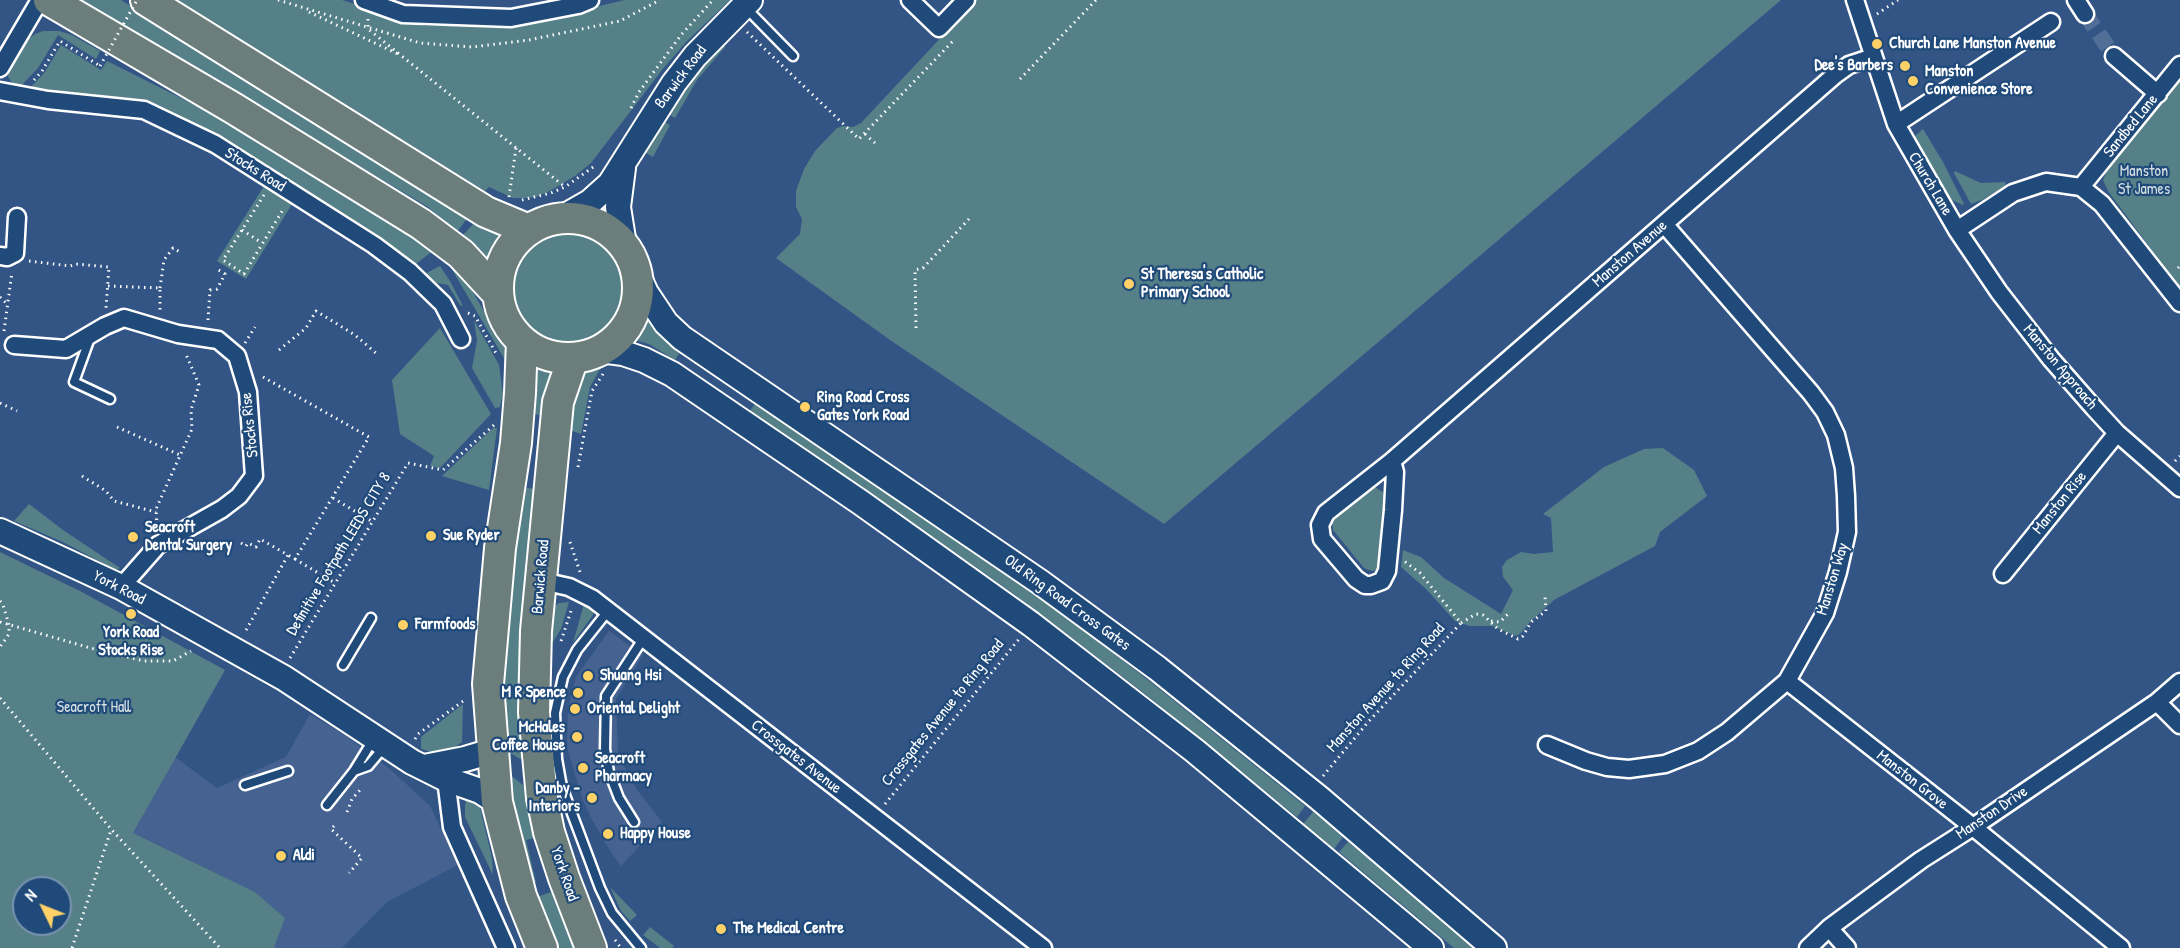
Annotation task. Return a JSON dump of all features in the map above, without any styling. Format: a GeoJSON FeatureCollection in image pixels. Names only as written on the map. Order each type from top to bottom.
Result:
{"type":"FeatureCollection","features":[{"type":"Feature","properties":{"kind":"highway"},"geometry":{"type":"LineString","coordinates":[[49,0],[233,108],[421,224],[461,254],[498,294]]}},
{"type":"Feature","properties":{"kind":"highway"},"geometry":{"type":"LineString","coordinates":[[146,0],[486,212],[529,230]]}},
{"type":"Feature","properties":{"kind":"highway"},"geometry":{"type":"LineString","coordinates":[[562,218],[585,220],[607,230],[630,258],[637,302],[630,322],[617,338],[593,359],[555,357],[537,351],[522,341],[507,323],[498,294],[502,266],[512,246],[529,230],[545,222],[562,218]]}},
{"type":"Feature","properties":{"kind":"highway"},"geometry":{"type":"LineString","coordinates":[[522,341],[516,443],[500,548],[488,684],[498,802],[521,896],[542,948]]}},
{"type":"Feature","properties":{"kind":"highway","name":"Barwick Road"},"geometry":{"type":"LineString","coordinates":[[542,798],[534,712],[536,631],[558,402],[593,359]]}},
{"type":"Feature","properties":{"kind":"highway"},"geometry":{"type":"LineString","coordinates":[[492,751],[521,766],[542,798]]}},
{"type":"Feature","properties":{"kind":"highway","name":"York Road"},"geometry":{"type":"LineString","coordinates":[[542,798],[549,832],[564,878],[591,948]]}},
{"type":"Feature","properties":{"kind":"main road","name":"Barwick Road"},"geometry":{"type":"LineString","coordinates":[[562,218],[590,202],[610,184],[674,83],[695,56],[742,8]]}},
{"type":"Feature","properties":{"kind":"main road","name":"Barwick Road"},"geometry":{"type":"LineString","coordinates":[[624,163],[618,207],[630,258]]}},
{"type":"Feature","properties":{"kind":"main road","name":"Old Ring Road Cross Gates"},"geometry":{"type":"LineString","coordinates":[[630,258],[646,292],[666,323],[682,338],[1040,582],[1156,668],[1311,791],[1494,948]]}},
{"type":"Feature","properties":{"kind":"main road"},"geometry":{"type":"LineString","coordinates":[[593,359],[623,354],[644,360],[672,374],[860,502],[1031,624],[1195,751],[1431,948]]}},
{"type":"Feature","properties":{"kind":"main road","name":"York Road"},"geometry":{"type":"LineString","coordinates":[[0,531],[121,587],[280,675],[412,762],[446,779],[480,791],[498,802]]}},
{"type":"Feature","properties":{"kind":"main road"},"geometry":{"type":"LineString","coordinates":[[424,767],[492,751]]}},
{"type":"Feature","properties":{"kind":"street"},"geometry":{"type":"LineString","coordinates":[[0,68],[40,0]]}},
{"type":"Feature","properties":{"kind":"street"},"geometry":{"type":"LineString","coordinates":[[366,1],[403,14],[511,18],[578,5],[590,0]]}},
{"type":"Feature","properties":{"kind":"street"},"geometry":{"type":"LineString","coordinates":[[910,0],[939,28],[966,0]]}},
{"type":"Feature","properties":{"kind":"street","name":"Church Lane"},"geometry":{"type":"LineString","coordinates":[[1855,0],[1896,124],[1957,230],[2013,193],[2046,182],[2081,187]]}},
{"type":"Feature","properties":{"kind":"street"},"geometry":{"type":"LineString","coordinates":[[1896,124],[2051,22]]}},
{"type":"Feature","properties":{"kind":"street"},"geometry":{"type":"LineString","coordinates":[[2114,56],[2158,94]]}},
{"type":"Feature","properties":{"kind":"street","name":"Manston Avenue"},"geometry":{"type":"LineString","coordinates":[[1392,461],[1395,472],[1391,551],[1385,577],[1377,584],[1365,585],[1356,579],[1323,539],[1320,525],[1326,513],[1392,461],[1835,75],[1849,65],[1873,57]]}},
{"type":"Feature","properties":{"kind":"street","name":"Sandbed Lane"},"geometry":{"type":"LineString","coordinates":[[2081,187],[2180,65]]}},
{"type":"Feature","properties":{"kind":"street","name":"Stocks Road"},"geometry":{"type":"LineString","coordinates":[[0,91],[144,110],[215,144],[374,245],[410,272],[443,304],[462,339]]}},
{"type":"Feature","properties":{"kind":"street"},"geometry":{"type":"LineString","coordinates":[[2081,187],[2102,204],[2180,303]]}},
{"type":"Feature","properties":{"kind":"street"},"geometry":{"type":"LineString","coordinates":[[10,256],[17,217]]}},
{"type":"Feature","properties":{"kind":"street","name":"Manston Way"},"geometry":{"type":"LineString","coordinates":[[1547,745],[1586,762],[1629,770],[1665,764],[1698,751],[1727,732],[1786,681],[1825,613],[1847,532],[1844,468],[1836,435],[1825,412],[1664,224]]}},
{"type":"Feature","properties":{"kind":"street","name":"Manston Approach"},"geometry":{"type":"LineString","coordinates":[[1957,230],[2000,292],[2052,359],[2117,433],[2180,488]]}},
{"type":"Feature","properties":{"kind":"street","name":"Stocks Rise"},"geometry":{"type":"LineString","coordinates":[[14,345],[66,349],[98,329],[124,318],[178,334],[207,337],[227,345],[237,356],[248,392],[254,447],[254,476],[239,496],[222,509],[158,545],[121,587]]}},
{"type":"Feature","properties":{"kind":"street","name":"Manston Rise"},"geometry":{"type":"LineString","coordinates":[[2003,574],[2117,433]]}},
{"type":"Feature","properties":{"kind":"street","name":"Crossgates Avenue"},"geometry":{"type":"LineString","coordinates":[[542,581],[577,590],[593,599],[1043,948]]}},
{"type":"Feature","properties":{"kind":"street","name":"Manston Grove"},"geometry":{"type":"LineString","coordinates":[[1786,681],[1973,827],[2121,948]]}},
{"type":"Feature","properties":{"kind":"street","name":"Manston Drive"},"geometry":{"type":"LineString","coordinates":[[1808,948],[1829,928],[1921,860],[2157,702],[2180,682]]}},
{"type":"Feature","properties":{"kind":"street"},"geometry":{"type":"LineString","coordinates":[[2157,702],[2180,725]]}},
{"type":"Feature","properties":{"kind":"street"},"geometry":{"type":"LineString","coordinates":[[446,779],[452,827],[506,948]]}},
{"type":"Feature","properties":{"kind":"street"},"geometry":{"type":"LineString","coordinates":[[1829,928],[1847,948]]}},
{"type":"Feature","properties":{"kind":"lane"},"geometry":{"type":"LineString","coordinates":[[742,8],[793,56]]}},
{"type":"Feature","properties":{"kind":"lane"},"geometry":{"type":"LineString","coordinates":[[98,329],[74,382],[110,399]]}},
{"type":"Feature","properties":{"kind":"lane"},"geometry":{"type":"LineString","coordinates":[[608,611],[577,650],[563,677],[555,713],[557,759],[562,787],[600,888],[612,913],[640,948]]}},
{"type":"Feature","properties":{"kind":"lane"},"geometry":{"type":"LineString","coordinates":[[343,665],[371,618]]}},
{"type":"Feature","properties":{"kind":"lane"},"geometry":{"type":"LineString","coordinates":[[634,822],[609,772],[605,749],[606,696],[644,639]]}},
{"type":"Feature","properties":{"kind":"lane"},"geometry":{"type":"LineString","coordinates":[[354,771],[368,766],[380,741]]}},
{"type":"Feature","properties":{"kind":"lane"},"geometry":{"type":"LineString","coordinates":[[327,806],[380,741]]}},
{"type":"Feature","properties":{"kind":"lane"},"geometry":{"type":"LineString","coordinates":[[245,785],[288,771]]}},
{"type":"Feature","properties":{"kind":"path"},"geometry":{"type":"LineString","coordinates":[[42,71],[60,41],[100,66],[137,0]]}},
{"type":"Feature","properties":{"kind":"path"},"geometry":{"type":"LineString","coordinates":[[630,110],[639,92],[681,35],[712,0]]}},
{"type":"Feature","properties":{"kind":"path"},"geometry":{"type":"LineString","coordinates":[[1020,79],[1096,0]]}},
{"type":"Feature","properties":{"kind":"path"},"geometry":{"type":"LineString","coordinates":[[1875,16],[1898,0]]}},
{"type":"Feature","properties":{"kind":"path"},"geometry":{"type":"LineString","coordinates":[[366,1],[368,28],[565,187]]}},
{"type":"Feature","properties":{"kind":"path"},"geometry":{"type":"LineString","coordinates":[[298,7],[402,56]]}},
{"type":"Feature","properties":{"kind":"path"},"geometry":{"type":"LineString","coordinates":[[742,8],[859,140],[953,41],[939,28]]}},
{"type":"Feature","properties":{"kind":"path"},"geometry":{"type":"LineString","coordinates":[[865,133],[875,143]]}},
{"type":"Feature","properties":{"kind":"path"},"geometry":{"type":"LineString","coordinates":[[508,202],[516,148]]}},
{"type":"Feature","properties":{"kind":"path"},"geometry":{"type":"LineString","coordinates":[[519,201],[531,200],[565,187],[595,166],[600,159]]}},
{"type":"Feature","properties":{"kind":"path"},"geometry":{"type":"LineString","coordinates":[[273,181],[223,260],[244,274],[293,194]]}},
{"type":"Feature","properties":{"kind":"path"},"geometry":{"type":"LineString","coordinates":[[916,328],[915,270],[923,268],[969,219]]}},
{"type":"Feature","properties":{"kind":"path"},"geometry":{"type":"LineString","coordinates":[[242,230],[262,243]]}},
{"type":"Feature","properties":{"kind":"path"},"geometry":{"type":"LineString","coordinates":[[159,329],[160,288],[164,260],[173,248],[180,252]]}},
{"type":"Feature","properties":{"kind":"path"},"geometry":{"type":"LineString","coordinates":[[14,345],[3,338],[8,304],[10,256],[70,266],[76,264],[109,267],[108,286],[98,329]]}},
{"type":"Feature","properties":{"kind":"path"},"geometry":{"type":"LineString","coordinates":[[207,337],[210,290],[217,289],[225,274],[217,269]]}},
{"type":"Feature","properties":{"kind":"path"},"geometry":{"type":"LineString","coordinates":[[108,286],[160,288]]}},
{"type":"Feature","properties":{"kind":"path"},"geometry":{"type":"LineString","coordinates":[[0,297],[8,304]]}},
{"type":"Feature","properties":{"kind":"path"},"geometry":{"type":"LineString","coordinates":[[443,304],[475,316],[502,363]]}},
{"type":"Feature","properties":{"kind":"path"},"geometry":{"type":"LineString","coordinates":[[279,350],[306,328],[316,311],[355,335],[377,354]]}},
{"type":"Feature","properties":{"kind":"path"},"geometry":{"type":"LineString","coordinates":[[158,545],[156,512],[192,429],[191,410],[199,386],[178,334]]}},
{"type":"Feature","properties":{"kind":"path"},"geometry":{"type":"LineString","coordinates":[[576,476],[592,391],[593,359]]}},
{"type":"Feature","properties":{"kind":"path","name":"Stocks Rise"},"geometry":{"type":"LineString","coordinates":[[263,377],[369,437],[295,559]]}},
{"type":"Feature","properties":{"kind":"path"},"geometry":{"type":"LineString","coordinates":[[0,403],[17,411]]}},
{"type":"Feature","properties":{"kind":"path","name":"Definitive Footpath LEEDS CITY 8"},"geometry":{"type":"LineString","coordinates":[[280,675],[408,463],[442,470],[493,425],[502,424]]}},
{"type":"Feature","properties":{"kind":"path"},"geometry":{"type":"LineString","coordinates":[[117,427],[180,455]]}},
{"type":"Feature","properties":{"kind":"path"},"geometry":{"type":"LineString","coordinates":[[82,476],[106,491],[114,501],[156,512]]}},
{"type":"Feature","properties":{"kind":"path"},"geometry":{"type":"LineString","coordinates":[[332,498],[373,522]]}},
{"type":"Feature","properties":{"kind":"path"},"geometry":{"type":"LineString","coordinates":[[241,543],[246,546],[248,543],[256,547],[261,539],[335,583]]}},
{"type":"Feature","properties":{"kind":"path"},"geometry":{"type":"LineString","coordinates":[[558,645],[565,632],[581,574],[569,539]]}},
{"type":"Feature","properties":{"kind":"path","name":"Manston Avenue to Ring Road"},"geometry":{"type":"LineString","coordinates":[[1311,791],[1369,721],[1461,622],[1420,573],[1391,551]]}},
{"type":"Feature","properties":{"kind":"path"},"geometry":{"type":"LineString","coordinates":[[235,650],[288,555]]}},
{"type":"Feature","properties":{"kind":"path"},"geometry":{"type":"LineString","coordinates":[[1461,622],[1476,614],[1483,615],[1498,630],[1518,639],[1523,636],[1531,622],[1546,610],[1545,596]]}},
{"type":"Feature","properties":{"kind":"path"},"geometry":{"type":"LineString","coordinates":[[0,601],[9,624],[9,634],[0,647]]}},
{"type":"Feature","properties":{"kind":"path"},"geometry":{"type":"LineString","coordinates":[[1489,620],[1500,622],[1509,613]]}},
{"type":"Feature","properties":{"kind":"path"},"geometry":{"type":"LineString","coordinates":[[0,622],[94,650],[144,661],[173,661],[214,638]]}},
{"type":"Feature","properties":{"kind":"path","name":"Crossgates Avenue to Ring Road"},"geometry":{"type":"LineString","coordinates":[[874,817],[1031,624]]}},
{"type":"Feature","properties":{"kind":"path"},"geometry":{"type":"LineString","coordinates":[[414,741],[418,734],[468,697]]}},
{"type":"Feature","properties":{"kind":"path"},"geometry":{"type":"LineString","coordinates":[[0,698],[111,829],[220,948]]}},
{"type":"Feature","properties":{"kind":"path"},"geometry":{"type":"LineString","coordinates":[[347,812],[352,799],[361,789]]}},
{"type":"Feature","properties":{"kind":"path"},"geometry":{"type":"LineString","coordinates":[[334,826],[331,829],[362,858],[349,873]]}},
{"type":"Feature","properties":{"kind":"path"},"geometry":{"type":"LineString","coordinates":[[72,948],[111,829]]}},
{"type":"Feature","properties":{"kind":"shaded area"},"geometry":{"type":"Polygon","coordinates":[[[609,631],[643,655],[616,699],[618,755],[638,791],[662,822],[621,866],[592,820],[582,798],[567,748],[568,707],[576,677],[609,631]]]}},
{"type":"Feature","properties":{"kind":"shaded area"},"geometry":{"type":"Polygon","coordinates":[[[310,714],[346,736],[390,769],[430,806],[458,865],[387,902],[342,948],[274,948],[285,918],[255,892],[133,833],[175,757],[217,788],[286,757],[310,714]]]}},
{"type":"Feature","properties":{"kind":"green space"},"geometry":{"type":"Polygon","coordinates":[[[80,0],[121,0],[469,216],[457,232],[428,207],[80,0]]]}},
{"type":"Feature","properties":{"kind":"green space"},"geometry":{"type":"Polygon","coordinates":[[[174,0],[342,0],[425,26],[521,24],[625,0],[730,0],[686,42],[662,70],[591,163],[552,190],[536,197],[513,198],[489,187],[485,191],[174,0]]]}},
{"type":"Feature","properties":{"kind":"green space","name":"St Theresa's Catholic Primary School"},"geometry":{"type":"Polygon","coordinates":[[[976,0],[1781,0],[1164,524],[890,340],[776,258],[800,234],[802,219],[796,207],[796,191],[804,169],[815,151],[837,128],[853,127],[861,123],[976,0]]]}},
{"type":"Feature","properties":{"kind":"green space"},"geometry":{"type":"Polygon","coordinates":[[[43,31],[59,31],[72,35],[100,51],[96,59],[58,35],[38,68],[19,88],[13,85],[8,76],[8,68],[21,45],[43,31]]]}},
{"type":"Feature","properties":{"kind":"green space"},"geometry":{"type":"Polygon","coordinates":[[[722,43],[725,47],[697,80],[675,118],[665,112],[674,97],[722,43]]]}},
{"type":"Feature","properties":{"kind":"green space"},"geometry":{"type":"Polygon","coordinates":[[[61,45],[101,70],[107,61],[245,130],[438,247],[412,267],[217,139],[171,112],[155,106],[28,90],[45,72],[61,45]]]}},
{"type":"Feature","properties":{"kind":"green space","name":"Manston St James"},"geometry":{"type":"Polygon","coordinates":[[[2180,79],[2180,288],[2108,191],[2103,180],[2107,170],[2180,79]]]}},
{"type":"Feature","properties":{"kind":"green space"},"geometry":{"type":"Polygon","coordinates":[[[660,120],[670,125],[653,157],[643,151],[660,120]]]}},
{"type":"Feature","properties":{"kind":"green space"},"geometry":{"type":"Polygon","coordinates":[[[1923,129],[1943,162],[1963,205],[1941,192],[1912,139],[1923,129]]]}},
{"type":"Feature","properties":{"kind":"green space"},"geometry":{"type":"Polygon","coordinates":[[[1955,171],[1981,183],[2005,182],[2006,186],[1971,204],[1955,171]]]}},
{"type":"Feature","properties":{"kind":"green space"},"geometry":{"type":"Polygon","coordinates":[[[269,178],[297,196],[246,279],[217,261],[269,178]]]}},
{"type":"Feature","properties":{"kind":"green space"},"geometry":{"type":"Polygon","coordinates":[[[477,220],[506,232],[495,245],[485,270],[462,236],[477,220]]]}},
{"type":"Feature","properties":{"kind":"green space"},"geometry":{"type":"Polygon","coordinates":[[[569,230],[591,235],[609,247],[621,265],[626,287],[621,309],[609,327],[591,339],[569,344],[547,339],[529,327],[517,309],[512,287],[517,265],[529,247],[547,235],[569,230]]]}},
{"type":"Feature","properties":{"kind":"green space"},"geometry":{"type":"Polygon","coordinates":[[[447,261],[463,275],[507,351],[508,370],[505,360],[447,261]]]}},
{"type":"Feature","properties":{"kind":"green space"},"geometry":{"type":"Polygon","coordinates":[[[440,266],[463,306],[460,305],[448,285],[431,282],[423,275],[440,266]]]}},
{"type":"Feature","properties":{"kind":"green space"},"geometry":{"type":"Polygon","coordinates":[[[649,315],[682,349],[675,360],[649,344],[635,340],[644,329],[649,315]]]}},
{"type":"Feature","properties":{"kind":"green space"},"geometry":{"type":"Polygon","coordinates":[[[474,320],[499,365],[503,394],[500,407],[495,408],[472,368],[477,341],[474,320]]]}},
{"type":"Feature","properties":{"kind":"green space"},"geometry":{"type":"Polygon","coordinates":[[[440,328],[491,414],[440,468],[430,466],[434,456],[400,434],[392,380],[440,328]]]}},
{"type":"Feature","properties":{"kind":"green space"},"geometry":{"type":"Polygon","coordinates":[[[604,362],[590,387],[581,434],[564,428],[582,375],[604,362]]]}},
{"type":"Feature","properties":{"kind":"green space"},"geometry":{"type":"Polygon","coordinates":[[[532,364],[560,368],[546,416],[529,413],[532,364]]]}},
{"type":"Feature","properties":{"kind":"green space"},"geometry":{"type":"Polygon","coordinates":[[[758,400],[1025,585],[1157,687],[1305,806],[1297,817],[1149,697],[1017,596],[869,492],[749,412],[758,400]]]}},
{"type":"Feature","properties":{"kind":"green space"},"geometry":{"type":"Polygon","coordinates":[[[493,428],[497,428],[489,490],[442,476],[493,428]]]}},
{"type":"Feature","properties":{"kind":"green space"},"geometry":{"type":"Polygon","coordinates":[[[1663,448],[1694,470],[1707,496],[1660,532],[1655,546],[1554,600],[1516,636],[1492,626],[1470,626],[1455,621],[1426,589],[1401,567],[1403,550],[1421,557],[1444,578],[1501,614],[1513,590],[1503,577],[1502,567],[1507,560],[1521,552],[1534,554],[1553,552],[1551,518],[1543,514],[1604,467],[1644,449],[1663,448]]]}},
{"type":"Feature","properties":{"kind":"green space"},"geometry":{"type":"Polygon","coordinates":[[[519,486],[538,490],[524,761],[499,747],[497,721],[519,486]]]}},
{"type":"Feature","properties":{"kind":"green space"},"geometry":{"type":"Polygon","coordinates":[[[1375,487],[1387,495],[1380,569],[1372,571],[1364,568],[1333,530],[1332,522],[1336,514],[1370,488],[1375,487]]]}},
{"type":"Feature","properties":{"kind":"green space"},"geometry":{"type":"Polygon","coordinates":[[[29,504],[120,568],[116,570],[63,542],[14,521],[29,504]]]}},
{"type":"Feature","properties":{"kind":"green space","name":"Seacroft Hall"},"geometry":{"type":"Polygon","coordinates":[[[0,552],[80,591],[225,670],[133,833],[255,892],[285,918],[274,948],[0,948],[0,552]]]}},
{"type":"Feature","properties":{"kind":"green space"},"geometry":{"type":"Polygon","coordinates":[[[569,602],[561,629],[550,647],[552,608],[559,603],[569,602]]]}},
{"type":"Feature","properties":{"kind":"green space"},"geometry":{"type":"Polygon","coordinates":[[[584,604],[593,611],[593,615],[573,643],[584,604]]]}},
{"type":"Feature","properties":{"kind":"green space"},"geometry":{"type":"Polygon","coordinates":[[[463,704],[462,742],[443,752],[421,749],[421,737],[463,704]]]}},
{"type":"Feature","properties":{"kind":"green space"},"geometry":{"type":"Polygon","coordinates":[[[504,770],[523,785],[535,801],[542,836],[526,840],[536,882],[530,883],[504,770]]]}},
{"type":"Feature","properties":{"kind":"green space"},"geometry":{"type":"Polygon","coordinates":[[[467,794],[478,799],[492,858],[493,875],[465,817],[467,794]]]}},
{"type":"Feature","properties":{"kind":"green space"},"geometry":{"type":"Polygon","coordinates":[[[1313,812],[1343,837],[1334,849],[1303,824],[1313,812]]]}},
{"type":"Feature","properties":{"kind":"green space"},"geometry":{"type":"Polygon","coordinates":[[[1348,842],[1477,948],[1454,948],[1339,852],[1348,842]]]}},
{"type":"Feature","properties":{"kind":"green space"},"geometry":{"type":"Polygon","coordinates":[[[539,848],[578,948],[556,948],[537,897],[551,892],[539,848]]]}},
{"type":"Feature","properties":{"kind":"green space"},"geometry":{"type":"Polygon","coordinates":[[[610,887],[637,915],[630,921],[621,911],[610,887]]]}},
{"type":"Feature","properties":{"kind":"green space"},"geometry":{"type":"Polygon","coordinates":[[[650,927],[674,946],[660,948],[643,935],[650,927]]]}},
{"type":"Feature","properties":{"kind":"tunnel"},"geometry":{"type":"LineString","coordinates":[[2085,14],[2114,56]]}},
{"type":"Feature","properties":{"kind":"place","name":"Church Lane Manston Avenue"},"geometry":{"type":"Point","coordinates":[1877,44]}},
{"type":"Feature","properties":{"kind":"place","name":"Dee's Barbers"},"geometry":{"type":"Point","coordinates":[1905,66]}},
{"type":"Feature","properties":{"kind":"place","name":"Manston Convenience Store"},"geometry":{"type":"Point","coordinates":[1913,81]}},
{"type":"Feature","properties":{"kind":"place","name":"St Theresa's Catholic Primary School"},"geometry":{"type":"Point","coordinates":[1129,284]}},
{"type":"Feature","properties":{"kind":"place","name":"Ring Road Cross Gates York Road"},"geometry":{"type":"Point","coordinates":[805,407]}},
{"type":"Feature","properties":{"kind":"place","name":"Sue Ryder"},"geometry":{"type":"Point","coordinates":[431,536]}},
{"type":"Feature","properties":{"kind":"place","name":"Seacroft Dental Surgery"},"geometry":{"type":"Point","coordinates":[133,537]}},
{"type":"Feature","properties":{"kind":"place","name":"York Road Stocks Rise"},"geometry":{"type":"Point","coordinates":[131,614]}},
{"type":"Feature","properties":{"kind":"place","name":"Farmfoods"},"geometry":{"type":"Point","coordinates":[403,625]}},
{"type":"Feature","properties":{"kind":"place","name":"Shuang Hsi"},"geometry":{"type":"Point","coordinates":[588,676]}},
{"type":"Feature","properties":{"kind":"place","name":"M R Spence"},"geometry":{"type":"Point","coordinates":[578,693]}},
{"type":"Feature","properties":{"kind":"place","name":"Oriental Delight"},"geometry":{"type":"Point","coordinates":[575,709]}},
{"type":"Feature","properties":{"kind":"place","name":"McHales Coffee House"},"geometry":{"type":"Point","coordinates":[577,737]}},
{"type":"Feature","properties":{"kind":"place","name":"Seacroft Pharmacy"},"geometry":{"type":"Point","coordinates":[583,768]}},
{"type":"Feature","properties":{"kind":"place","name":"Danby - Interiors"},"geometry":{"type":"Point","coordinates":[592,798]}},
{"type":"Feature","properties":{"kind":"place","name":"Happy House"},"geometry":{"type":"Point","coordinates":[608,834]}},
{"type":"Feature","properties":{"kind":"place","name":"Aldi"},"geometry":{"type":"Point","coordinates":[281,856]}},
{"type":"Feature","properties":{"kind":"place","name":"The Medical Centre"},"geometry":{"type":"Point","coordinates":[721,929]}}]}
